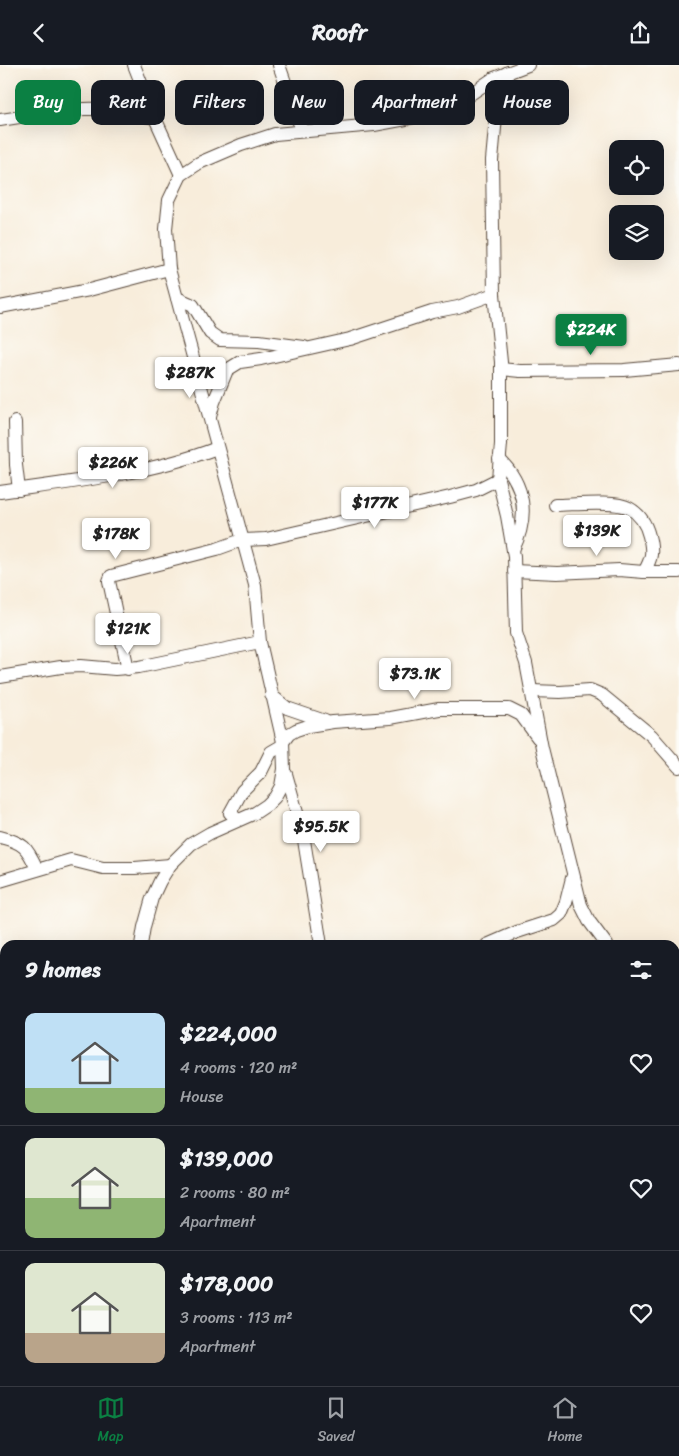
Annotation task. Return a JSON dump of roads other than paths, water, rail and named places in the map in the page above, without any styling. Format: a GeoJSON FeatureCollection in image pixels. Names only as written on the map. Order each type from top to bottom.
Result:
{"type":"FeatureCollection","features":[{"type":"Feature","properties":{"kind":"street"},"geometry":{"type":"LineString","coordinates":[[134,65],[140,80]]}},
{"type":"Feature","properties":{"kind":"street"},"geometry":{"type":"LineString","coordinates":[[280,65],[302,131]]}},
{"type":"Feature","properties":{"kind":"street"},"geometry":{"type":"LineString","coordinates":[[142,940],[152,898],[170,865],[190,844],[255,813],[267,805],[275,797],[281,786],[284,769],[283,744],[260,642],[254,585],[169,269],[166,229],[169,200],[181,175],[213,155],[275,134],[374,125],[435,112],[459,102],[494,78],[508,71],[528,65]]}},
{"type":"Feature","properties":{"kind":"street"},"geometry":{"type":"LineString","coordinates":[[508,71],[496,117],[492,145],[491,185],[494,294],[501,369],[498,479],[513,550],[516,633],[526,663],[540,740],[573,876],[585,913],[604,940]]}},
{"type":"Feature","properties":{"kind":"street"},"geometry":{"type":"LineString","coordinates":[[0,120],[60,110],[91,108]]}},
{"type":"Feature","properties":{"kind":"street"},"geometry":{"type":"LineString","coordinates":[[159,125],[181,175]]}},
{"type":"Feature","properties":{"kind":"street"},"geometry":{"type":"LineString","coordinates":[[0,307],[89,291],[169,269]]}},
{"type":"Feature","properties":{"kind":"street"},"geometry":{"type":"LineString","coordinates":[[210,417],[227,370],[240,362],[350,339],[432,312],[458,307],[494,294]]}},
{"type":"Feature","properties":{"kind":"street"},"geometry":{"type":"LineString","coordinates":[[177,298],[192,305],[210,333],[220,340],[258,341],[309,348]]}},
{"type":"Feature","properties":{"kind":"street"},"geometry":{"type":"LineString","coordinates":[[501,369],[520,371],[624,370],[679,365]]}},
{"type":"Feature","properties":{"kind":"street"},"geometry":{"type":"LineString","coordinates":[[15,422],[16,465],[19,490]]}},
{"type":"Feature","properties":{"kind":"street"},"geometry":{"type":"LineString","coordinates":[[0,493],[77,482],[171,463],[217,448]]}},
{"type":"Feature","properties":{"kind":"street"},"geometry":{"type":"LineString","coordinates":[[499,459],[512,474],[520,493],[522,525],[513,550]]}},
{"type":"Feature","properties":{"kind":"street"},"geometry":{"type":"LineString","coordinates":[[128,669],[109,581],[110,577],[124,571],[217,549],[242,539],[266,539],[398,510],[476,490],[498,479]]}},
{"type":"Feature","properties":{"kind":"street"},"geometry":{"type":"LineString","coordinates":[[555,505],[602,504],[621,505],[629,508],[644,521],[652,547],[652,559],[644,573]]}},
{"type":"Feature","properties":{"kind":"street"},"geometry":{"type":"LineString","coordinates":[[514,571],[557,573],[619,570],[644,573],[679,572]]}},
{"type":"Feature","properties":{"kind":"street"},"geometry":{"type":"LineString","coordinates":[[0,677],[61,667],[128,669],[260,642]]}},
{"type":"Feature","properties":{"kind":"street"},"geometry":{"type":"LineString","coordinates":[[532,691],[590,691],[602,695],[652,737],[679,767]]}},
{"type":"Feature","properties":{"kind":"street"},"geometry":{"type":"LineString","coordinates":[[271,695],[287,708],[330,723]]}},
{"type":"Feature","properties":{"kind":"street"},"geometry":{"type":"LineString","coordinates":[[238,820],[230,813],[232,806],[242,791],[261,772],[271,752],[283,744],[289,734],[296,730],[330,723],[390,718],[439,709],[502,708],[510,709],[521,715],[540,740]]}},
{"type":"Feature","properties":{"kind":"street"},"geometry":{"type":"LineString","coordinates":[[284,769],[303,834],[320,940]]}},
{"type":"Feature","properties":{"kind":"street"},"geometry":{"type":"LineString","coordinates":[[0,837],[16,841],[25,846],[37,869]]}},
{"type":"Feature","properties":{"kind":"street"},"geometry":{"type":"LineString","coordinates":[[0,881],[71,860],[103,868],[170,865]]}},
{"type":"Feature","properties":{"kind":"street"},"geometry":{"type":"LineString","coordinates":[[499,940],[554,920],[561,914],[573,876]]}}]}
